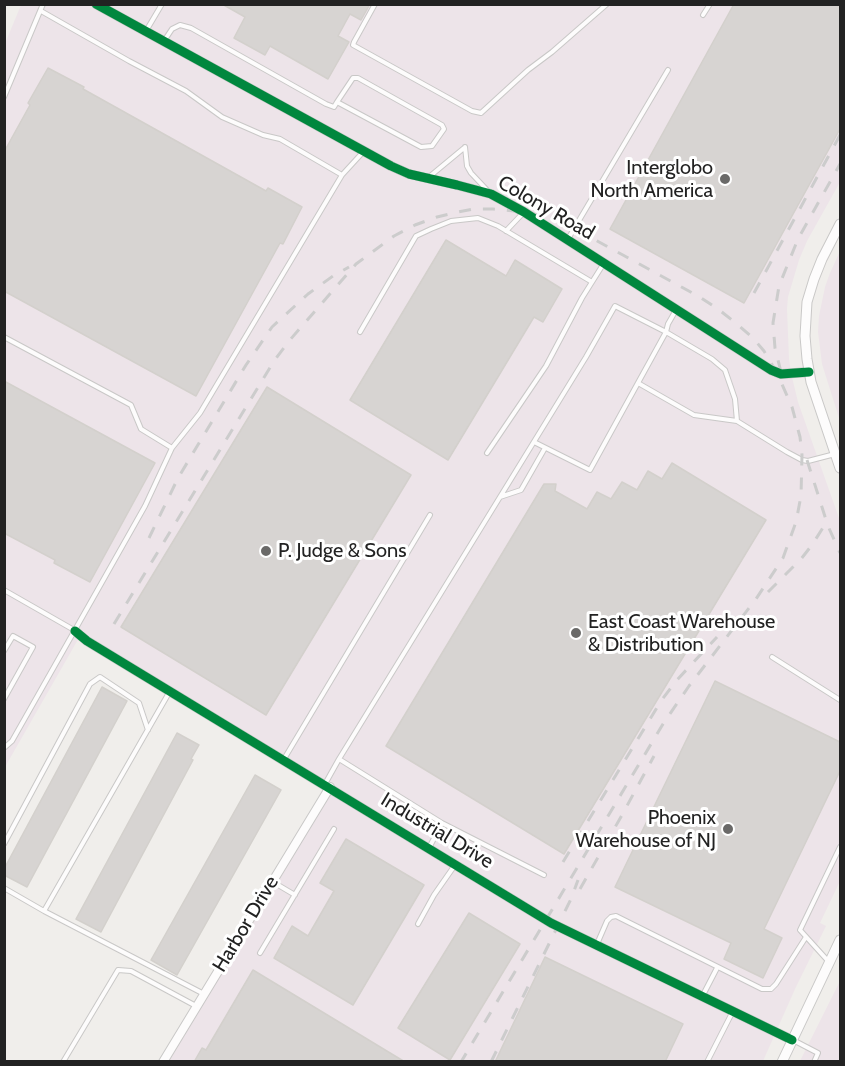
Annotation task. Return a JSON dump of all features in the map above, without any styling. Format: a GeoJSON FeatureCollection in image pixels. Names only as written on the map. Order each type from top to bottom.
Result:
{"type":"FeatureCollection","features":[{"type":"Feature","properties":{"kind":"street","name":"Colony Road"},"geometry":{"type":"LineString","coordinates":[[96,4],[409,174],[491,194],[524,212],[777,373],[809,372]]}},
{"type":"Feature","properties":{"kind":"street"},"geometry":{"type":"LineString","coordinates":[[840,224],[818,268],[807,302],[805,336],[809,372],[840,468]]}},
{"type":"Feature","properties":{"kind":"street","name":"Industrial Drive"},"geometry":{"type":"LineString","coordinates":[[75,631],[87,641],[551,923],[792,1040]]}},
{"type":"Feature","properties":{"kind":"street","name":"Harbor Drive"},"geometry":{"type":"LineString","coordinates":[[163,1062],[327,785]]}},
{"type":"Feature","properties":{"kind":"street"},"geometry":{"type":"LineString","coordinates":[[782,1062],[840,940]]}},
{"type":"Feature","properties":{"kind":"lane"},"geometry":{"type":"LineString","coordinates":[[4,97],[43,4]]}},
{"type":"Feature","properties":{"kind":"lane"},"geometry":{"type":"LineString","coordinates":[[375,4],[353,45],[472,111],[481,113],[607,4]]}},
{"type":"Feature","properties":{"kind":"lane"},"geometry":{"type":"LineString","coordinates":[[703,15],[710,4]]}},
{"type":"Feature","properties":{"kind":"lane"},"geometry":{"type":"LineString","coordinates":[[146,32],[160,5]]}},
{"type":"Feature","properties":{"kind":"lane"},"geometry":{"type":"LineString","coordinates":[[40,11],[186,91],[222,117],[263,135],[280,139],[342,175]]}},
{"type":"Feature","properties":{"kind":"lane"},"geometry":{"type":"LineString","coordinates":[[163,41],[172,29],[180,25],[191,28],[334,107],[337,102],[353,78],[358,78],[442,125],[444,129],[432,146],[421,147],[337,102]]}},
{"type":"Feature","properties":{"kind":"lane"},"geometry":{"type":"LineString","coordinates":[[567,239],[668,70]]}},
{"type":"Feature","properties":{"kind":"lane"},"geometry":{"type":"LineString","coordinates":[[427,178],[465,147],[467,166],[471,174],[491,194]]}},
{"type":"Feature","properties":{"kind":"lane"},"geometry":{"type":"LineString","coordinates":[[4,748],[12,741],[145,506],[172,448],[200,413],[342,175],[363,151]]}},
{"type":"Feature","properties":{"kind":"lane"},"geometry":{"type":"LineString","coordinates":[[506,231],[524,212]]}},
{"type":"Feature","properties":{"kind":"lane"},"geometry":{"type":"LineString","coordinates":[[360,332],[416,236],[452,222],[478,218],[506,231],[592,282]]}},
{"type":"Feature","properties":{"kind":"lane"},"geometry":{"type":"LineString","coordinates":[[487,453],[546,366],[604,263]]}},
{"type":"Feature","properties":{"kind":"lane"},"geometry":{"type":"LineString","coordinates":[[327,785],[339,759],[615,306],[666,332],[712,359],[725,370],[735,399],[737,421]]}},
{"type":"Feature","properties":{"kind":"lane"},"geometry":{"type":"LineString","coordinates":[[534,442],[590,470],[666,332],[676,309]]}},
{"type":"Feature","properties":{"kind":"lane"},"geometry":{"type":"LineString","coordinates":[[4,337],[131,405],[141,429],[172,448]]}},
{"type":"Feature","properties":{"kind":"lane"},"geometry":{"type":"LineString","coordinates":[[638,383],[694,415],[737,421],[802,460],[808,461],[836,454]]}},
{"type":"Feature","properties":{"kind":"lane"},"geometry":{"type":"LineString","coordinates":[[500,497],[521,490],[545,448]]}},
{"type":"Feature","properties":{"kind":"lane"},"geometry":{"type":"LineString","coordinates":[[284,759],[430,515]]}},
{"type":"Feature","properties":{"kind":"lane"},"geometry":{"type":"LineString","coordinates":[[4,590],[75,631]]}},
{"type":"Feature","properties":{"kind":"lane"},"geometry":{"type":"LineString","coordinates":[[4,651],[13,636],[33,647],[4,699]]}},
{"type":"Feature","properties":{"kind":"lane"},"geometry":{"type":"LineString","coordinates":[[772,657],[840,700]]}},
{"type":"Feature","properties":{"kind":"lane"},"geometry":{"type":"LineString","coordinates":[[4,843],[90,684],[100,677],[139,703],[148,730]]}},
{"type":"Feature","properties":{"kind":"lane"},"geometry":{"type":"LineString","coordinates":[[44,911],[170,690]]}},
{"type":"Feature","properties":{"kind":"lane"},"geometry":{"type":"LineString","coordinates":[[339,759],[442,823],[544,875]]}},
{"type":"Feature","properties":{"kind":"lane"},"geometry":{"type":"LineString","coordinates":[[429,848],[442,823]]}},
{"type":"Feature","properties":{"kind":"lane"},"geometry":{"type":"LineString","coordinates":[[260,953],[334,829]]}},
{"type":"Feature","properties":{"kind":"lane"},"geometry":{"type":"LineString","coordinates":[[830,962],[800,930],[840,847]]}},
{"type":"Feature","properties":{"kind":"lane"},"geometry":{"type":"LineString","coordinates":[[418,924],[434,895],[456,864]]}},
{"type":"Feature","properties":{"kind":"lane"},"geometry":{"type":"LineString","coordinates":[[272,881],[295,895]]}},
{"type":"Feature","properties":{"kind":"lane"},"geometry":{"type":"LineString","coordinates":[[4,888],[204,994]]}},
{"type":"Feature","properties":{"kind":"lane"},"geometry":{"type":"LineString","coordinates":[[597,945],[607,921],[616,916],[717,968],[762,989],[771,989],[806,937]]}},
{"type":"Feature","properties":{"kind":"lane"},"geometry":{"type":"LineString","coordinates":[[703,996],[717,968]]}},
{"type":"Feature","properties":{"kind":"lane"},"geometry":{"type":"LineString","coordinates":[[63,1062],[118,970],[131,971],[196,1006]]}},
{"type":"Feature","properties":{"kind":"lane"},"geometry":{"type":"LineString","coordinates":[[707,1062],[733,1011]]}},
{"type":"Feature","properties":{"kind":"lane"},"geometry":{"type":"LineString","coordinates":[[792,1040],[818,1053],[814,1062]]}},
{"type":"Feature","properties":{"kind":"shaded area"},"geometry":{"type":"Polygon","coordinates":[[[21,5],[840,5],[840,182],[799,260],[788,297],[787,309],[789,359],[798,402],[840,521],[840,881],[820,923],[826,926],[763,1061],[162,1061],[326,785],[80,636],[5,767],[4,46],[21,5]]]}},
{"type":"Feature","properties":{"kind":"shaded area"},"geometry":{"type":"Polygon","coordinates":[[[840,251],[840,421],[822,364],[818,332],[825,287],[840,251]]]}},
{"type":"Feature","properties":{"kind":"shaded area"},"geometry":{"type":"Polygon","coordinates":[[[840,981],[840,1061],[800,1061],[840,981]]]}},
{"type":"Feature","properties":{"kind":"building"},"geometry":{"type":"Polygon","coordinates":[[[222,4],[370,4],[361,20],[350,14],[338,36],[349,42],[328,79],[270,46],[265,55],[234,38],[245,17],[222,4]]]}},
{"type":"Feature","properties":{"kind":"building","name":"Interglobo North America"},"geometry":{"type":"Polygon","coordinates":[[[734,4],[835,4],[840,7],[840,129],[744,303],[610,229],[734,4]]]}},
{"type":"Feature","properties":{"kind":"building"},"geometry":{"type":"Polygon","coordinates":[[[48,68],[266,191],[268,188],[302,207],[196,396],[4,291],[4,152],[48,68]]]}},
{"type":"Feature","properties":{"kind":"building"},"geometry":{"type":"Polygon","coordinates":[[[446,240],[506,276],[515,260],[562,289],[543,322],[534,317],[448,460],[350,400],[446,240]]]}},
{"type":"Feature","properties":{"kind":"building"},"geometry":{"type":"Polygon","coordinates":[[[4,381],[155,463],[90,582],[4,533],[4,381]]]}},
{"type":"Feature","properties":{"kind":"building","name":"P. Judge & Sons"},"geometry":{"type":"Polygon","coordinates":[[[267,387],[411,475],[266,715],[121,627],[267,387]]]}},
{"type":"Feature","properties":{"kind":"building","name":"East Coast Warehouse & Distribution"},"geometry":{"type":"Polygon","coordinates":[[[672,463],[766,520],[564,854],[386,746],[544,484],[556,484],[555,491],[587,509],[597,492],[611,499],[622,482],[637,490],[648,471],[662,479],[672,463]]]}},
{"type":"Feature","properties":{"kind":"building","name":"Phoenix Warehouse of NJ"},"geometry":{"type":"Polygon","coordinates":[[[715,681],[840,742],[840,771],[764,929],[782,938],[763,978],[724,959],[731,943],[615,887],[715,681]]]}},
{"type":"Feature","properties":{"kind":"building"},"geometry":{"type":"Polygon","coordinates":[[[102,687],[127,701],[27,887],[4,875],[4,869],[102,687]]]}},
{"type":"Feature","properties":{"kind":"building"},"geometry":{"type":"Polygon","coordinates":[[[177,733],[199,745],[101,932],[76,919],[177,733]]]}},
{"type":"Feature","properties":{"kind":"building"},"geometry":{"type":"Polygon","coordinates":[[[255,775],[281,790],[177,975],[151,960],[255,775]]]}},
{"type":"Feature","properties":{"kind":"building"},"geometry":{"type":"Polygon","coordinates":[[[346,839],[424,885],[353,1005],[274,958],[292,926],[308,936],[334,891],[320,883],[346,839]]]}},
{"type":"Feature","properties":{"kind":"building"},"geometry":{"type":"Polygon","coordinates":[[[469,913],[520,944],[450,1060],[398,1028],[469,913]]]}},
{"type":"Feature","properties":{"kind":"building"},"geometry":{"type":"Polygon","coordinates":[[[545,957],[683,1024],[665,1062],[495,1062],[545,957]]]}},
{"type":"Feature","properties":{"kind":"building"},"geometry":{"type":"Polygon","coordinates":[[[253,970],[405,1062],[194,1062],[202,1048],[206,1050],[253,970]]]}},
{"type":"Feature","properties":{"kind":"railway"},"geometry":{"type":"LineString","coordinates":[[754,293],[840,135]]}},
{"type":"Feature","properties":{"kind":"railway"},"geometry":{"type":"LineString","coordinates":[[781,372],[775,348],[773,323],[779,286],[798,239],[840,164]]}},
{"type":"Feature","properties":{"kind":"railway"},"geometry":{"type":"LineString","coordinates":[[114,624],[274,361],[289,341],[356,264],[394,236],[415,225],[437,217],[474,209],[524,212],[566,224],[698,296],[737,324],[764,351],[792,407],[802,455],[801,496],[796,522],[783,558],[756,599],[689,686],[663,724],[461,1062]]}},
{"type":"Feature","properties":{"kind":"railway"},"geometry":{"type":"LineString","coordinates":[[149,538],[178,478],[246,365],[272,327],[308,294],[349,267]]}},
{"type":"Feature","properties":{"kind":"railway"},"geometry":{"type":"LineString","coordinates":[[807,460],[828,526],[840,553]]}},
{"type":"Feature","properties":{"kind":"railway"},"geometry":{"type":"LineString","coordinates":[[768,592],[801,559],[824,526]]}},
{"type":"Feature","properties":{"kind":"railway"},"geometry":{"type":"LineString","coordinates":[[563,862],[661,701],[676,681],[717,637]]}},
{"type":"Feature","properties":{"kind":"railway"},"geometry":{"type":"LineString","coordinates":[[580,889],[654,756]]}},
{"type":"Feature","properties":{"kind":"railway"},"geometry":{"type":"LineString","coordinates":[[491,1062],[571,899],[578,880]]}},
{"type":"Feature","properties":{"kind":"cycle path"},"geometry":{"type":"LineString","coordinates":[[96,4],[391,166],[409,174],[491,194],[524,212],[771,370],[781,374],[809,372]]}},
{"type":"Feature","properties":{"kind":"cycle path"},"geometry":{"type":"LineString","coordinates":[[75,631],[87,641],[551,923],[792,1040]]}},
{"type":"Feature","properties":{"kind":"place","name":"Interglobo North America"},"geometry":{"type":"Point","coordinates":[725,179]}},
{"type":"Feature","properties":{"kind":"place","name":"P. Judge & Sons"},"geometry":{"type":"Point","coordinates":[266,551]}},
{"type":"Feature","properties":{"kind":"place","name":"East Coast Warehouse & Distribution"},"geometry":{"type":"Point","coordinates":[576,633]}},
{"type":"Feature","properties":{"kind":"place","name":"Phoenix Warehouse of NJ"},"geometry":{"type":"Point","coordinates":[728,829]}}]}
